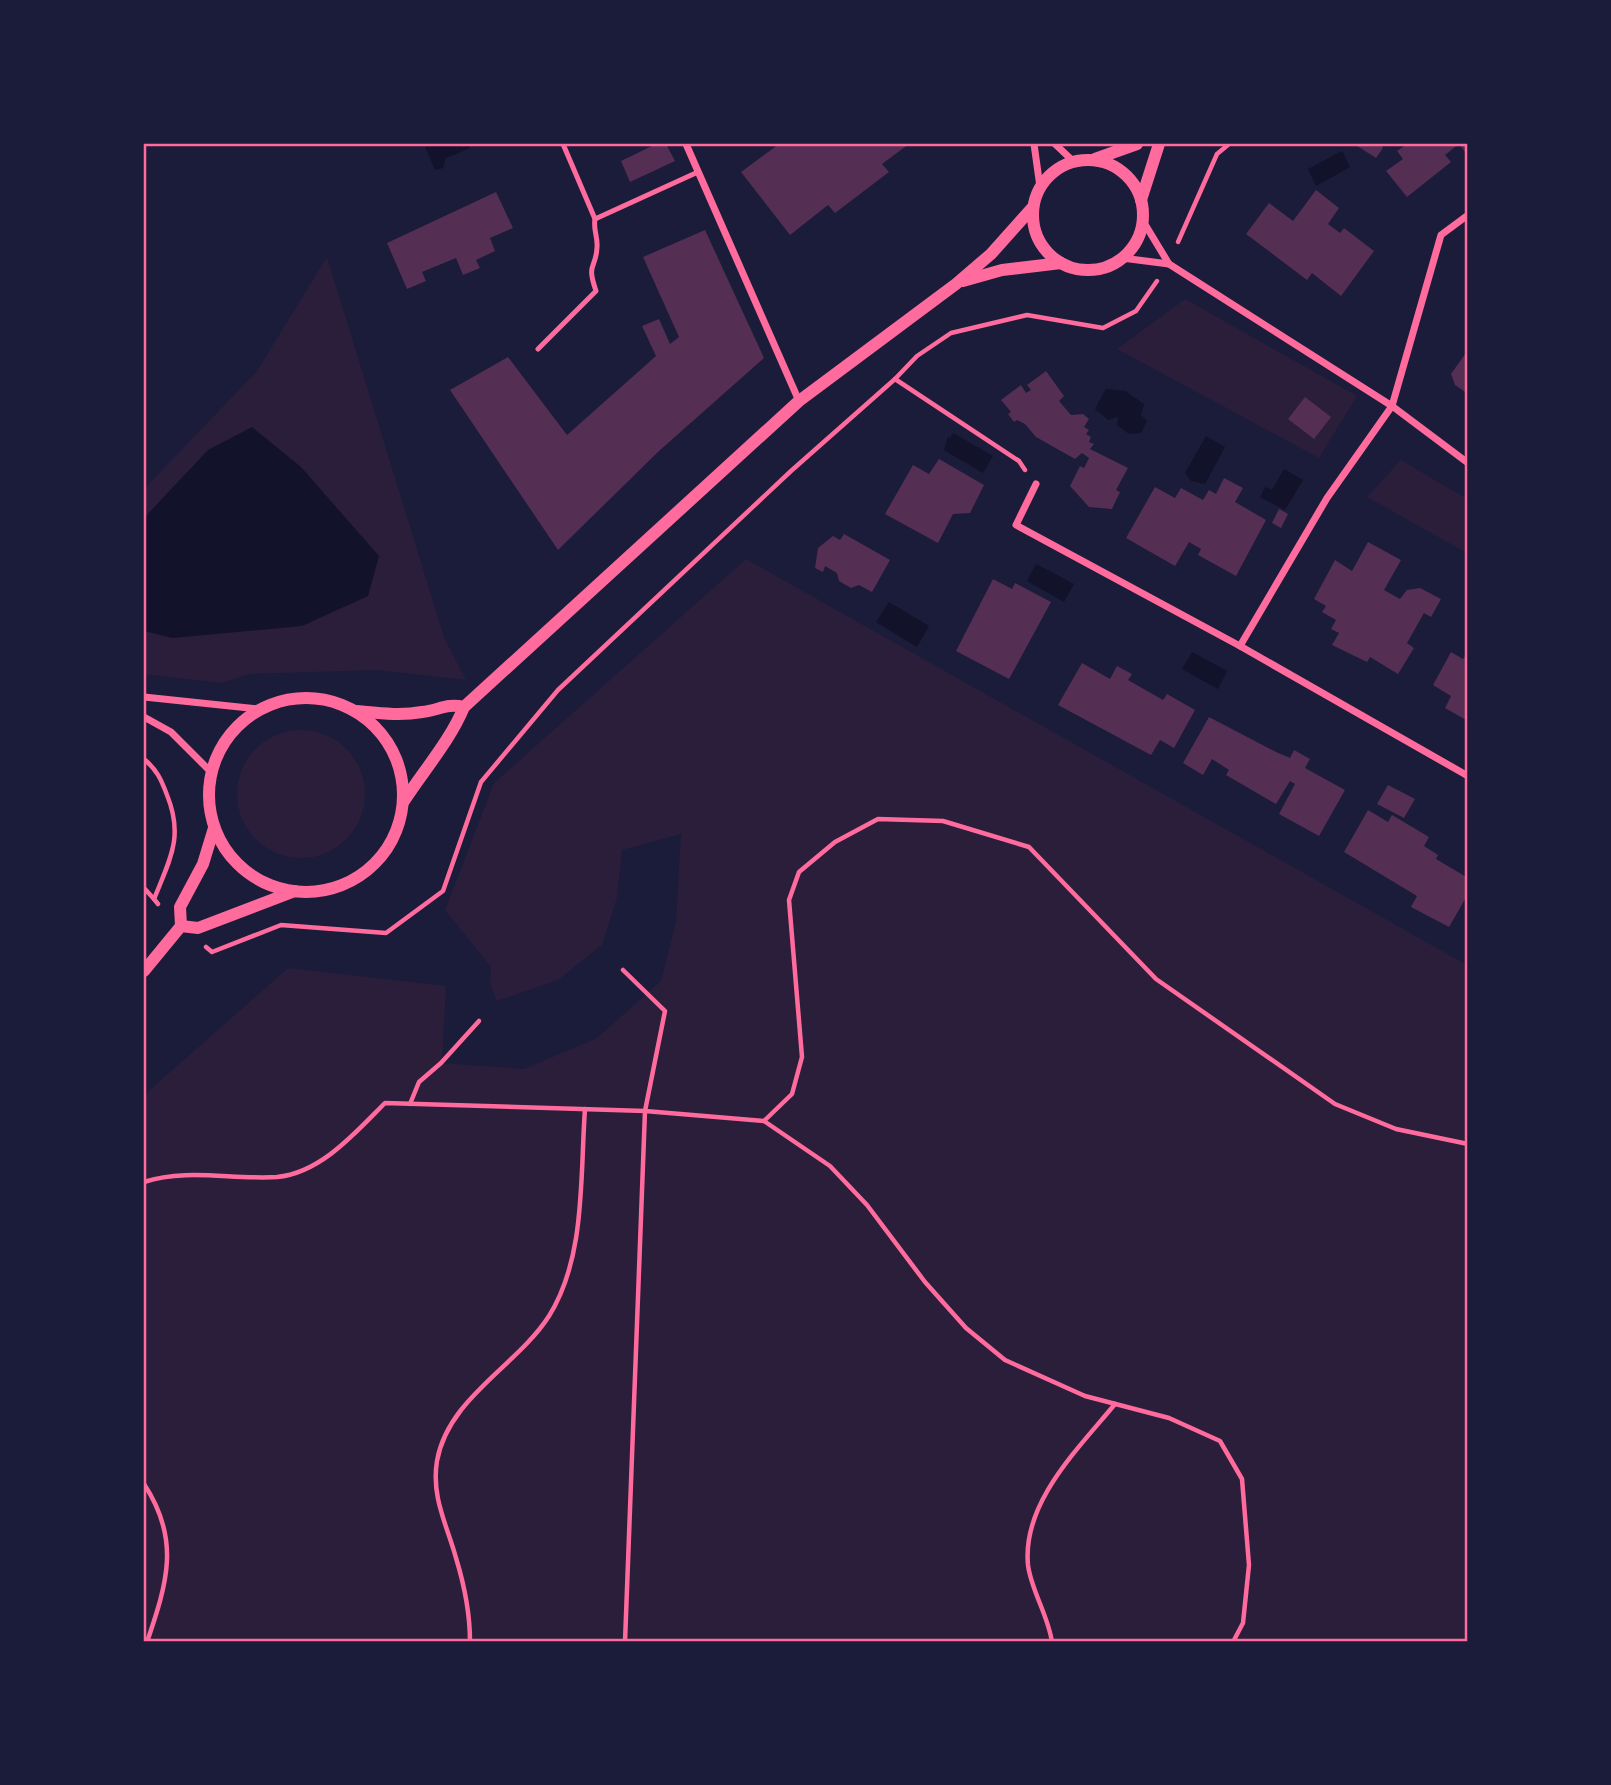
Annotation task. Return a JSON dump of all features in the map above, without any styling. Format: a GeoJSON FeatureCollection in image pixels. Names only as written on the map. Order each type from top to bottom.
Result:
{"type":"FeatureCollection","features":[{"type":"Feature","properties":{"kind":"street"},"geometry":{"type":"LineString","coordinates":[[686,144],[799,401]]}},
{"type":"Feature","properties":{"kind":"street"},"geometry":{"type":"LineString","coordinates":[[1034,144],[1040,187]]}},
{"type":"Feature","properties":{"kind":"street"},"geometry":{"type":"LineString","coordinates":[[1055,144],[1073,161]]}},
{"type":"Feature","properties":{"kind":"street"},"geometry":{"type":"LineString","coordinates":[[1137,144],[1095,159],[1073,161],[1054,171],[1040,187],[1033,207],[1033,223],[1038,239],[1060,263],[1076,269],[1092,270],[1108,267],[1122,258],[1140,235],[1143,221],[1141,200],[1159,144]]}},
{"type":"Feature","properties":{"kind":"street"},"geometry":{"type":"LineString","coordinates":[[1095,159],[1110,163],[1124,172],[1141,200]]}},
{"type":"Feature","properties":{"kind":"street"},"geometry":{"type":"LineString","coordinates":[[404,801],[435,753],[453,733],[464,707],[799,401],[956,284],[991,254],[1033,207]]}},
{"type":"Feature","properties":{"kind":"street"},"geometry":{"type":"LineString","coordinates":[[1240,646],[1327,498],[1392,407],[1441,235],[1468,215]]}},
{"type":"Feature","properties":{"kind":"street"},"geometry":{"type":"LineString","coordinates":[[1143,221],[1169,264]]}},
{"type":"Feature","properties":{"kind":"street"},"geometry":{"type":"LineString","coordinates":[[1122,258],[1169,264],[1392,407],[1468,463]]}},
{"type":"Feature","properties":{"kind":"street"},"geometry":{"type":"LineString","coordinates":[[956,284],[1002,270],[1060,263]]}},
{"type":"Feature","properties":{"kind":"street"},"geometry":{"type":"LineString","coordinates":[[1036,484],[1016,525],[1240,646],[1468,776]]}},
{"type":"Feature","properties":{"kind":"street"},"geometry":{"type":"LineString","coordinates":[[144,697],[259,709]]}},
{"type":"Feature","properties":{"kind":"street"},"geometry":{"type":"LineString","coordinates":[[308,697],[333,701],[356,711],[377,728],[393,750],[402,774],[404,801],[398,827],[387,850],[369,870],[346,884],[321,891],[295,891],[269,885],[246,871],[227,852],[214,828],[209,791],[211,772],[221,747],[237,725],[259,709],[283,700],[308,697]]}},
{"type":"Feature","properties":{"kind":"street"},"geometry":{"type":"LineString","coordinates":[[356,711],[396,714],[424,712],[450,703],[464,707]]}},
{"type":"Feature","properties":{"kind":"street"},"geometry":{"type":"LineString","coordinates":[[144,717],[171,732],[211,772]]}},
{"type":"Feature","properties":{"kind":"street"},"geometry":{"type":"LineString","coordinates":[[144,971],[181,926],[180,907],[203,864],[214,828]]}},
{"type":"Feature","properties":{"kind":"street"},"geometry":{"type":"LineString","coordinates":[[181,926],[198,928],[295,891]]}},
{"type":"Feature","properties":{"kind":"lane"},"geometry":{"type":"LineString","coordinates":[[538,349],[596,291],[589,272],[597,247],[593,233],[595,219],[563,144]]}},
{"type":"Feature","properties":{"kind":"lane"},"geometry":{"type":"LineString","coordinates":[[595,219],[698,172]]}},
{"type":"Feature","properties":{"kind":"path"},"geometry":{"type":"LineString","coordinates":[[144,888],[181,926],[212,952],[281,925],[386,933],[443,891],[481,782],[558,690],[791,471],[895,379],[917,356],[951,333],[1027,315],[1103,328],[1136,310],[1169,264],[1217,154],[1229,144]]}},
{"type":"Feature","properties":{"kind":"path"},"geometry":{"type":"LineString","coordinates":[[895,379],[1019,461],[1036,484]]}},
{"type":"Feature","properties":{"kind":"path"},"geometry":{"type":"LineString","coordinates":[[144,759],[157,770],[177,818],[173,852],[154,899]]}},
{"type":"Feature","properties":{"kind":"path"},"geometry":{"type":"LineString","coordinates":[[764,1121],[792,1094],[802,1057],[789,900],[799,872],[835,842],[877,819],[943,821],[1029,847],[1156,979],[1335,1104],[1396,1129],[1468,1144]]}},
{"type":"Feature","properties":{"kind":"path"},"geometry":{"type":"LineString","coordinates":[[623,970],[665,1011],[645,1111],[625,1642]]}},
{"type":"Feature","properties":{"kind":"path"},"geometry":{"type":"LineString","coordinates":[[410,1104],[419,1082],[441,1063],[479,1021]]}},
{"type":"Feature","properties":{"kind":"path"},"geometry":{"type":"LineString","coordinates":[[144,1182],[212,1173],[278,1177],[309,1167],[342,1145],[386,1103],[645,1111],[764,1121],[830,1166],[867,1205],[925,1282],[966,1328],[1005,1360],[1085,1396],[1169,1418],[1220,1441],[1242,1479],[1249,1565],[1243,1623],[1233,1642]]}},
{"type":"Feature","properties":{"kind":"path"},"geometry":{"type":"LineString","coordinates":[[470,1642],[457,1559],[436,1499],[437,1460],[453,1420],[548,1318],[566,1286],[577,1223],[585,1109]]}},
{"type":"Feature","properties":{"kind":"path"},"geometry":{"type":"LineString","coordinates":[[1052,1642],[1050,1625],[1028,1565],[1034,1520],[1060,1472],[1115,1404]]}},
{"type":"Feature","properties":{"kind":"path"},"geometry":{"type":"LineString","coordinates":[[144,1484],[162,1516],[169,1552],[164,1590],[147,1642]]}},
{"type":"Feature","properties":{"kind":"shaded area"},"geometry":{"type":"Polygon","coordinates":[[[424,144],[468,144],[470,148],[446,158],[443,168],[435,170],[424,144]]]}},
{"type":"Feature","properties":{"kind":"shaded area"},"geometry":{"type":"Polygon","coordinates":[[[1342,151],[1350,167],[1316,186],[1308,169],[1342,151]]]}},
{"type":"Feature","properties":{"kind":"shaded area"},"geometry":{"type":"Polygon","coordinates":[[[327,257],[444,637],[466,680],[377,670],[249,674],[222,683],[144,674],[144,489],[257,371],[327,257]]]}},
{"type":"Feature","properties":{"kind":"shaded area"},"geometry":{"type":"Polygon","coordinates":[[[1185,299],[1357,396],[1319,458],[1117,349],[1185,299]]]}},
{"type":"Feature","properties":{"kind":"shaded area"},"geometry":{"type":"Polygon","coordinates":[[[1106,389],[1125,391],[1144,404],[1141,415],[1147,421],[1141,433],[1129,434],[1117,425],[1118,417],[1108,420],[1095,409],[1106,389]]]}},
{"type":"Feature","properties":{"kind":"shaded area"},"geometry":{"type":"Polygon","coordinates":[[[252,427],[301,467],[379,556],[368,596],[302,626],[172,638],[144,631],[144,518],[208,450],[252,427]]]}},
{"type":"Feature","properties":{"kind":"shaded area"},"geometry":{"type":"Polygon","coordinates":[[[953,433],[993,456],[983,473],[944,450],[948,437],[953,433]]]}},
{"type":"Feature","properties":{"kind":"shaded area"},"geometry":{"type":"Polygon","coordinates":[[[1206,436],[1225,447],[1205,484],[1191,481],[1185,473],[1206,436]]]}},
{"type":"Feature","properties":{"kind":"shaded area"},"geometry":{"type":"Polygon","coordinates":[[[1401,460],[1467,499],[1467,553],[1367,497],[1401,460]]]}},
{"type":"Feature","properties":{"kind":"shaded area"},"geometry":{"type":"Polygon","coordinates":[[[1284,469],[1303,480],[1285,510],[1260,497],[1265,487],[1272,490],[1284,469]]]}},
{"type":"Feature","properties":{"kind":"shaded area"},"geometry":{"type":"Polygon","coordinates":[[[746,559],[1467,965],[1467,1641],[144,1641],[144,1095],[288,968],[446,986],[442,1063],[524,1069],[597,1038],[661,981],[676,922],[681,834],[622,850],[617,898],[602,945],[558,980],[497,1001],[490,984],[491,967],[445,910],[494,783],[746,559]]]}},
{"type":"Feature","properties":{"kind":"shaded area"},"geometry":{"type":"Polygon","coordinates":[[[1036,564],[1074,584],[1064,602],[1027,581],[1036,564]]]}},
{"type":"Feature","properties":{"kind":"shaded area"},"geometry":{"type":"Polygon","coordinates":[[[889,602],[929,626],[917,647],[876,622],[889,602]]]}},
{"type":"Feature","properties":{"kind":"shaded area"},"geometry":{"type":"Polygon","coordinates":[[[1192,652],[1227,671],[1218,689],[1182,669],[1192,652]]]}},
{"type":"Feature","properties":{"kind":"shaded area"},"geometry":{"type":"Polygon","coordinates":[[[301,730],[326,735],[346,749],[360,769],[365,794],[360,819],[346,839],[326,853],[301,858],[276,853],[256,839],[242,819],[237,794],[242,769],[256,749],[276,735],[301,730]]]}},
{"type":"Feature","properties":{"kind":"building"},"geometry":{"type":"Polygon","coordinates":[[[656,144],[666,144],[675,161],[630,182],[621,161],[656,144]]]}},
{"type":"Feature","properties":{"kind":"building"},"geometry":{"type":"Polygon","coordinates":[[[779,144],[909,144],[882,164],[889,172],[835,213],[828,205],[790,235],[741,172],[779,144]]]}},
{"type":"Feature","properties":{"kind":"building"},"geometry":{"type":"Polygon","coordinates":[[[1354,144],[1381,144],[1383,148],[1376,158],[1354,144]]]}},
{"type":"Feature","properties":{"kind":"building"},"geometry":{"type":"Polygon","coordinates":[[[1407,144],[1459,144],[1445,155],[1451,162],[1407,197],[1386,171],[1403,159],[1397,151],[1407,144]]]}},
{"type":"Feature","properties":{"kind":"building"},"geometry":{"type":"Polygon","coordinates":[[[1459,144],[1468,144],[1468,150],[1465,152],[1459,144]]]}},
{"type":"Feature","properties":{"kind":"building"},"geometry":{"type":"Polygon","coordinates":[[[1316,190],[1339,208],[1328,224],[1340,233],[1344,228],[1374,251],[1341,296],[1312,273],[1307,280],[1246,234],[1269,203],[1293,221],[1316,190]]]}},
{"type":"Feature","properties":{"kind":"building"},"geometry":{"type":"Polygon","coordinates":[[[496,192],[513,228],[490,238],[495,251],[476,260],[480,268],[463,275],[456,258],[422,272],[426,281],[407,289],[387,243],[496,192]]]}},
{"type":"Feature","properties":{"kind":"building"},"geometry":{"type":"Polygon","coordinates":[[[705,230],[764,358],[659,451],[558,550],[450,390],[508,357],[567,435],[656,356],[642,326],[659,319],[670,344],[679,337],[643,257],[705,230]]]}},
{"type":"Feature","properties":{"kind":"building"},"geometry":{"type":"Polygon","coordinates":[[[1468,350],[1468,394],[1455,385],[1451,374],[1468,350]]]}},
{"type":"Feature","properties":{"kind":"building"},"geometry":{"type":"Polygon","coordinates":[[[1046,371],[1064,396],[1059,401],[1071,415],[1083,414],[1089,419],[1084,427],[1089,430],[1086,434],[1091,437],[1089,442],[1094,444],[1090,449],[1128,468],[1116,490],[1120,492],[1112,509],[1089,507],[1070,486],[1080,466],[1084,468],[1089,458],[1082,453],[1075,459],[1036,437],[1025,424],[1017,420],[1014,422],[1008,414],[1011,412],[1001,400],[1021,385],[1026,393],[1031,390],[1027,385],[1046,371]]]}},
{"type":"Feature","properties":{"kind":"building"},"geometry":{"type":"Polygon","coordinates":[[[1305,397],[1331,417],[1314,439],[1288,419],[1305,397]]]}},
{"type":"Feature","properties":{"kind":"building"},"geometry":{"type":"Polygon","coordinates":[[[939,459],[984,485],[970,513],[953,514],[938,543],[885,514],[913,465],[929,474],[939,459]]]}},
{"type":"Feature","properties":{"kind":"building"},"geometry":{"type":"Polygon","coordinates":[[[1224,478],[1243,488],[1235,502],[1266,520],[1236,576],[1198,555],[1201,549],[1189,542],[1175,566],[1126,538],[1155,487],[1175,498],[1181,488],[1203,500],[1209,490],[1216,494],[1224,478]]]}},
{"type":"Feature","properties":{"kind":"building"},"geometry":{"type":"Polygon","coordinates":[[[1279,509],[1288,514],[1281,528],[1272,523],[1279,509]]]}},
{"type":"Feature","properties":{"kind":"building"},"geometry":{"type":"Polygon","coordinates":[[[844,534],[890,560],[872,592],[859,585],[851,588],[839,581],[837,573],[825,566],[823,572],[815,568],[818,548],[833,536],[840,540],[844,534]]]}},
{"type":"Feature","properties":{"kind":"building"},"geometry":{"type":"Polygon","coordinates":[[[1368,542],[1401,560],[1384,590],[1400,599],[1407,590],[1420,588],[1441,599],[1431,617],[1424,613],[1407,643],[1414,648],[1398,674],[1370,657],[1367,662],[1332,645],[1339,633],[1331,629],[1336,620],[1322,612],[1326,606],[1314,599],[1335,560],[1352,571],[1368,542]]]}},
{"type":"Feature","properties":{"kind":"building"},"geometry":{"type":"Polygon","coordinates":[[[993,579],[1012,589],[1015,583],[1051,602],[1009,679],[956,651],[993,579]]]}},
{"type":"Feature","properties":{"kind":"building"},"geometry":{"type":"Polygon","coordinates":[[[1451,652],[1463,659],[1468,652],[1468,721],[1445,708],[1451,696],[1433,685],[1451,652]]]}},
{"type":"Feature","properties":{"kind":"building"},"geometry":{"type":"Polygon","coordinates":[[[1082,663],[1110,679],[1117,666],[1132,674],[1128,680],[1163,700],[1167,694],[1195,710],[1174,748],[1160,740],[1151,755],[1058,705],[1082,663]]]}},
{"type":"Feature","properties":{"kind":"building"},"geometry":{"type":"Polygon","coordinates":[[[1209,717],[1290,758],[1294,750],[1310,759],[1305,768],[1345,790],[1319,836],[1279,814],[1295,784],[1290,781],[1276,804],[1226,775],[1229,770],[1212,759],[1203,775],[1183,763],[1209,717]]]}},
{"type":"Feature","properties":{"kind":"building"},"geometry":{"type":"Polygon","coordinates":[[[1388,785],[1415,799],[1404,818],[1377,804],[1388,785]]]}},
{"type":"Feature","properties":{"kind":"building"},"geometry":{"type":"Polygon","coordinates":[[[1368,810],[1388,822],[1392,815],[1429,837],[1424,846],[1438,855],[1436,859],[1468,878],[1468,894],[1449,927],[1411,907],[1417,896],[1344,852],[1368,810]]]}}]}
